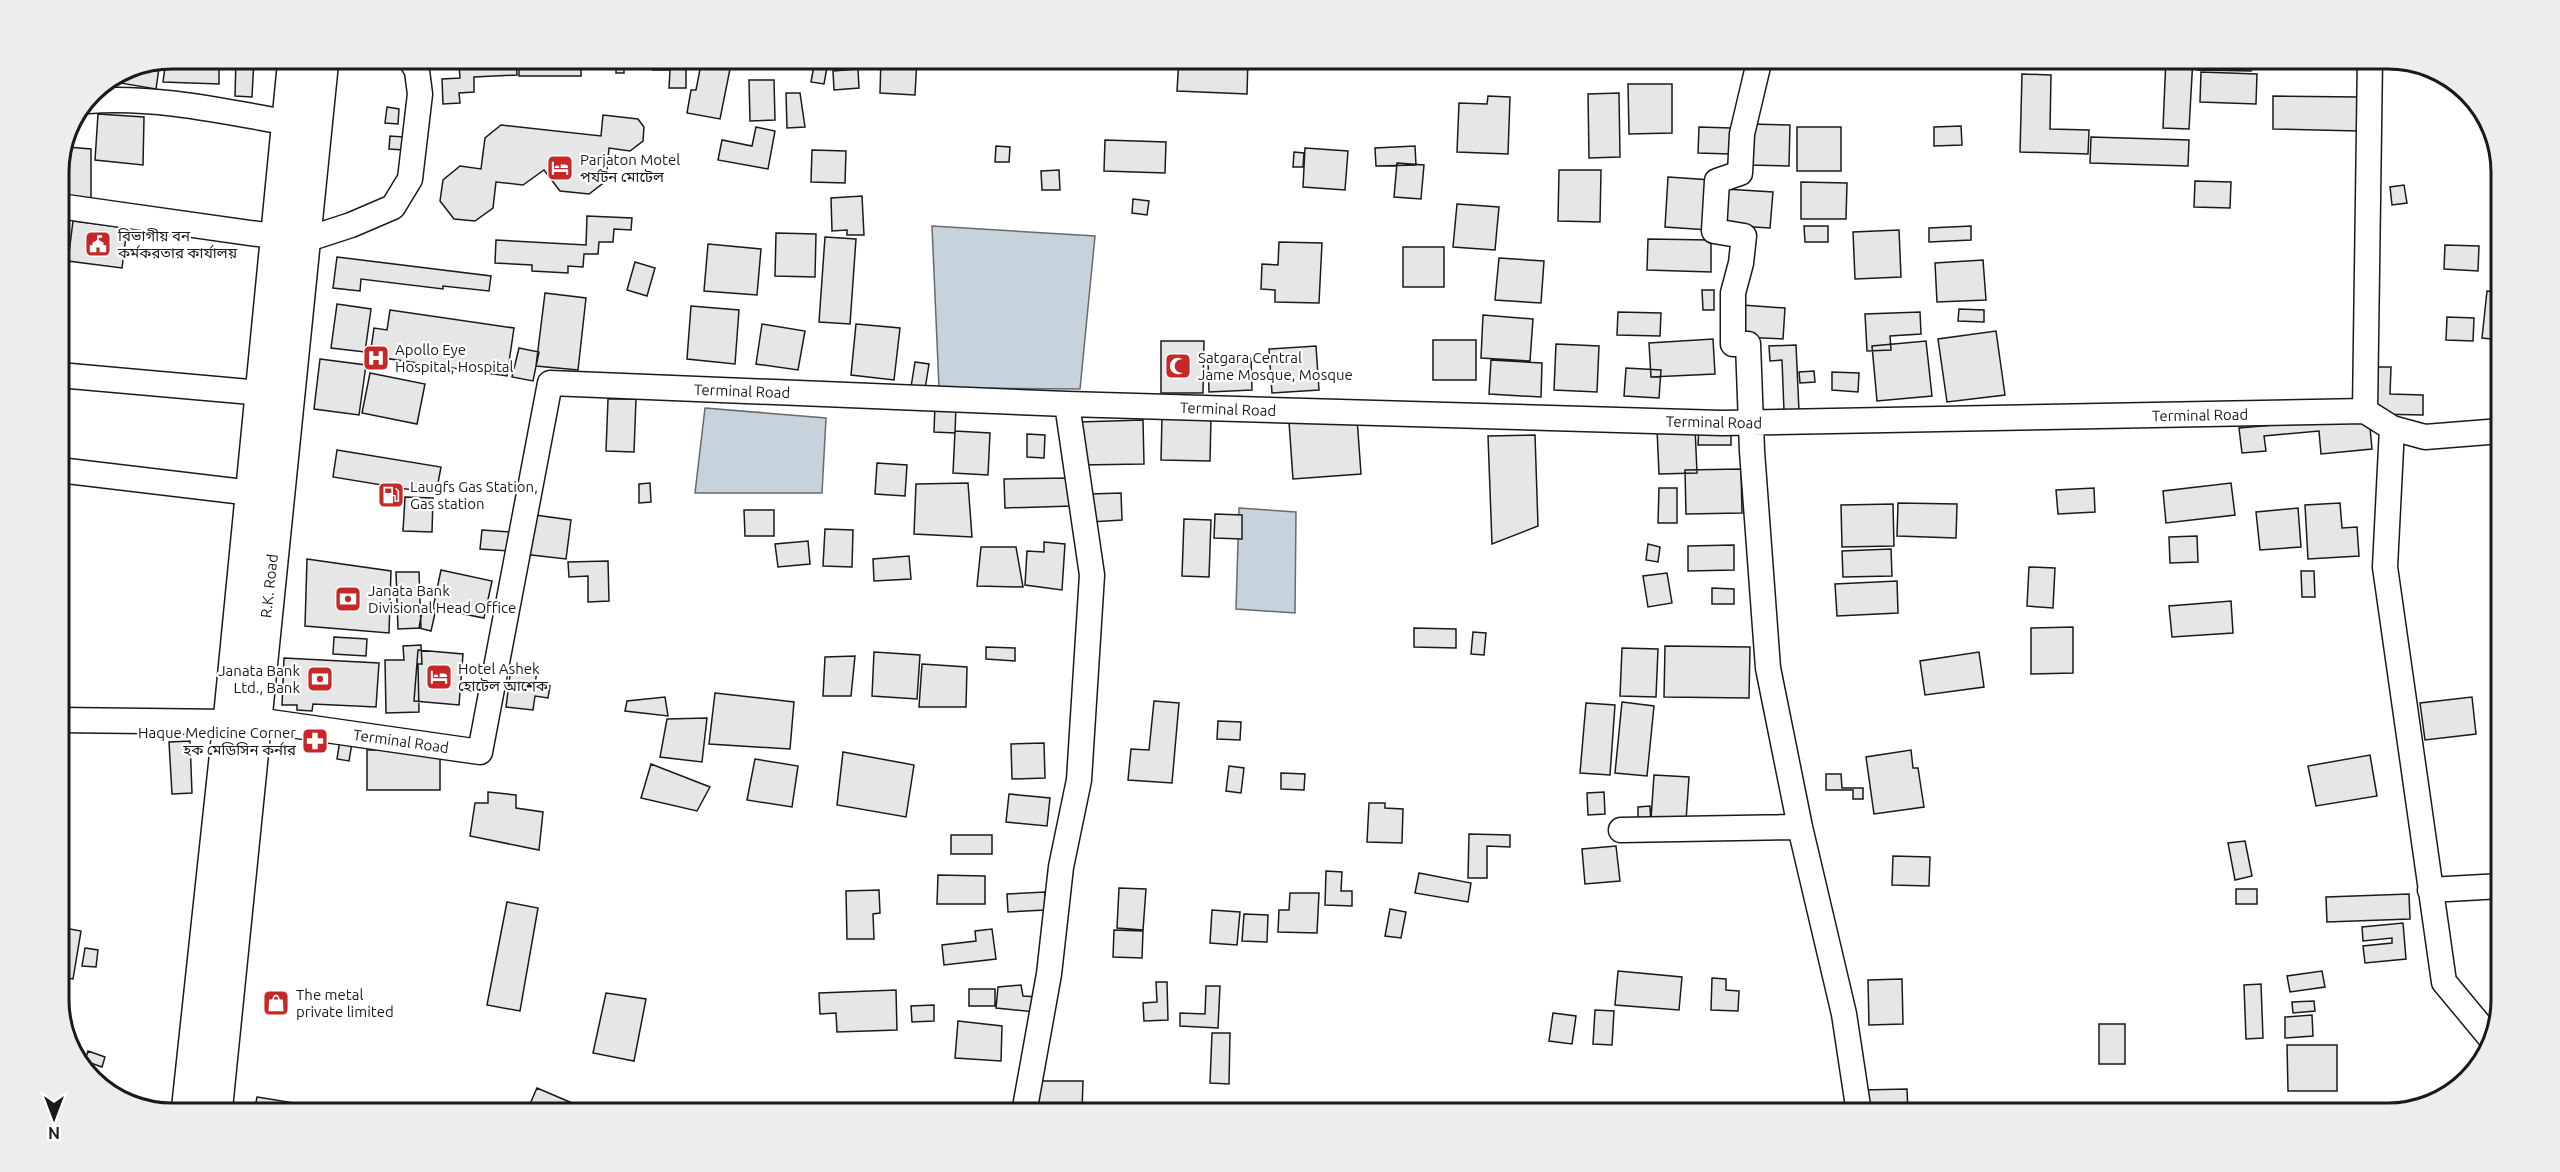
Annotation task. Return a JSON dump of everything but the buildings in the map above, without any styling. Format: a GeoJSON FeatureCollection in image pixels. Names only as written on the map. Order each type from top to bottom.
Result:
{"type":"FeatureCollection","features":[{"type":"Feature","properties":{"kind":"highway","name":"R.K. Road"},"geometry":{"type":"LineString","coordinates":[[215,1103],[243,721],[292,239],[290,123],[294,69]]}},
{"type":"Feature","properties":{"kind":"highway","name":"R.K. Road"},"geometry":{"type":"LineString","coordinates":[[189,1103],[243,721],[252,493],[262,393],[292,239],[320,69]]}},
{"type":"Feature","properties":{"kind":"street"},"geometry":{"type":"LineString","coordinates":[[69,207],[292,239],[351,225],[393,207],[410,179],[420,94],[416,69]]}},
{"type":"Feature","properties":{"kind":"street"},"geometry":{"type":"LineString","coordinates":[[1758,69],[1742,134],[1740,174],[1717,181],[1714,231],[1744,236],[1741,263],[1733,293],[1732,344],[1748,344],[1750,423],[1768,668],[1800,827],[1844,1014],[1857,1103]]}},
{"type":"Feature","properties":{"kind":"street"},"geometry":{"type":"LineString","coordinates":[[2370,69],[2365,411],[2392,428],[2425,437],[2491,432]]}},
{"type":"Feature","properties":{"kind":"street"},"geometry":{"type":"LineString","coordinates":[[98,101],[175,102],[290,123]]}},
{"type":"Feature","properties":{"kind":"street"},"geometry":{"type":"LineString","coordinates":[[69,376],[262,393]]}},
{"type":"Feature","properties":{"kind":"street","name":"Terminal Road"},"geometry":{"type":"LineString","coordinates":[[243,721],[480,752],[550,383],[1067,404],[1750,423],[2365,411]]}},
{"type":"Feature","properties":{"kind":"street"},"geometry":{"type":"LineString","coordinates":[[1026,1103],[1049,974],[1060,867],[1079,780],[1092,575],[1067,404]]}},
{"type":"Feature","properties":{"kind":"street"},"geometry":{"type":"LineString","coordinates":[[2392,428],[2385,567],[2444,982],[2485,1032]]}},
{"type":"Feature","properties":{"kind":"street"},"geometry":{"type":"LineString","coordinates":[[69,471],[252,493]]}},
{"type":"Feature","properties":{"kind":"street"},"geometry":{"type":"LineString","coordinates":[[69,720],[243,721]]}},
{"type":"Feature","properties":{"kind":"street"},"geometry":{"type":"LineString","coordinates":[[1621,830],[1800,827]]}},
{"type":"Feature","properties":{"kind":"street"},"geometry":{"type":"LineString","coordinates":[[2430,890],[2491,887]]}},
{"type":"Feature","properties":{"kind":"shaded area"},"geometry":{"type":"Polygon","coordinates":[[[932,226],[1095,236],[1080,389],[939,388],[932,226]]]}},
{"type":"Feature","properties":{"kind":"shaded area"},"geometry":{"type":"Polygon","coordinates":[[[705,408],[826,418],[822,493],[695,493],[705,408]]]}},
{"type":"Feature","properties":{"kind":"shaded area"},"geometry":{"type":"Polygon","coordinates":[[[1239,508],[1296,512],[1295,613],[1236,609],[1239,508]]]}},
{"type":"Feature","properties":{"kind":"place","name":"Parjaton Motel পর্যটন মোটেল"},"geometry":{"type":"Point","coordinates":[560,168]}},
{"type":"Feature","properties":{"kind":"place","name":"বিভাগীয় বন কর্মকরতার কার্যালয়"},"geometry":{"type":"Point","coordinates":[98,244]}},
{"type":"Feature","properties":{"kind":"place","name":"Apollo Eye Hospital, Hospital"},"geometry":{"type":"Point","coordinates":[376,358]}},
{"type":"Feature","properties":{"kind":"place","name":"Satgara Central Jame Mosque, Mosque"},"geometry":{"type":"Point","coordinates":[1178,366]}},
{"type":"Feature","properties":{"kind":"place","name":"Laugfs Gas Station, Gas station"},"geometry":{"type":"Point","coordinates":[391,495]}},
{"type":"Feature","properties":{"kind":"place","name":"Janata Bank Divisional Head Office"},"geometry":{"type":"Point","coordinates":[348,599]}},
{"type":"Feature","properties":{"kind":"place","name":"Hotel Ashek হোটেল আশেক"},"geometry":{"type":"Point","coordinates":[439,677]}},
{"type":"Feature","properties":{"kind":"place","name":"Janata Bank Ltd., Bank"},"geometry":{"type":"Point","coordinates":[320,679]}},
{"type":"Feature","properties":{"kind":"place","name":"Haque Medicine Corner হক মেডিসিন কর্নার"},"geometry":{"type":"Point","coordinates":[315,741]}},
{"type":"Feature","properties":{"kind":"place","name":"The metal private limited"},"geometry":{"type":"Point","coordinates":[276,1003]}}]}
